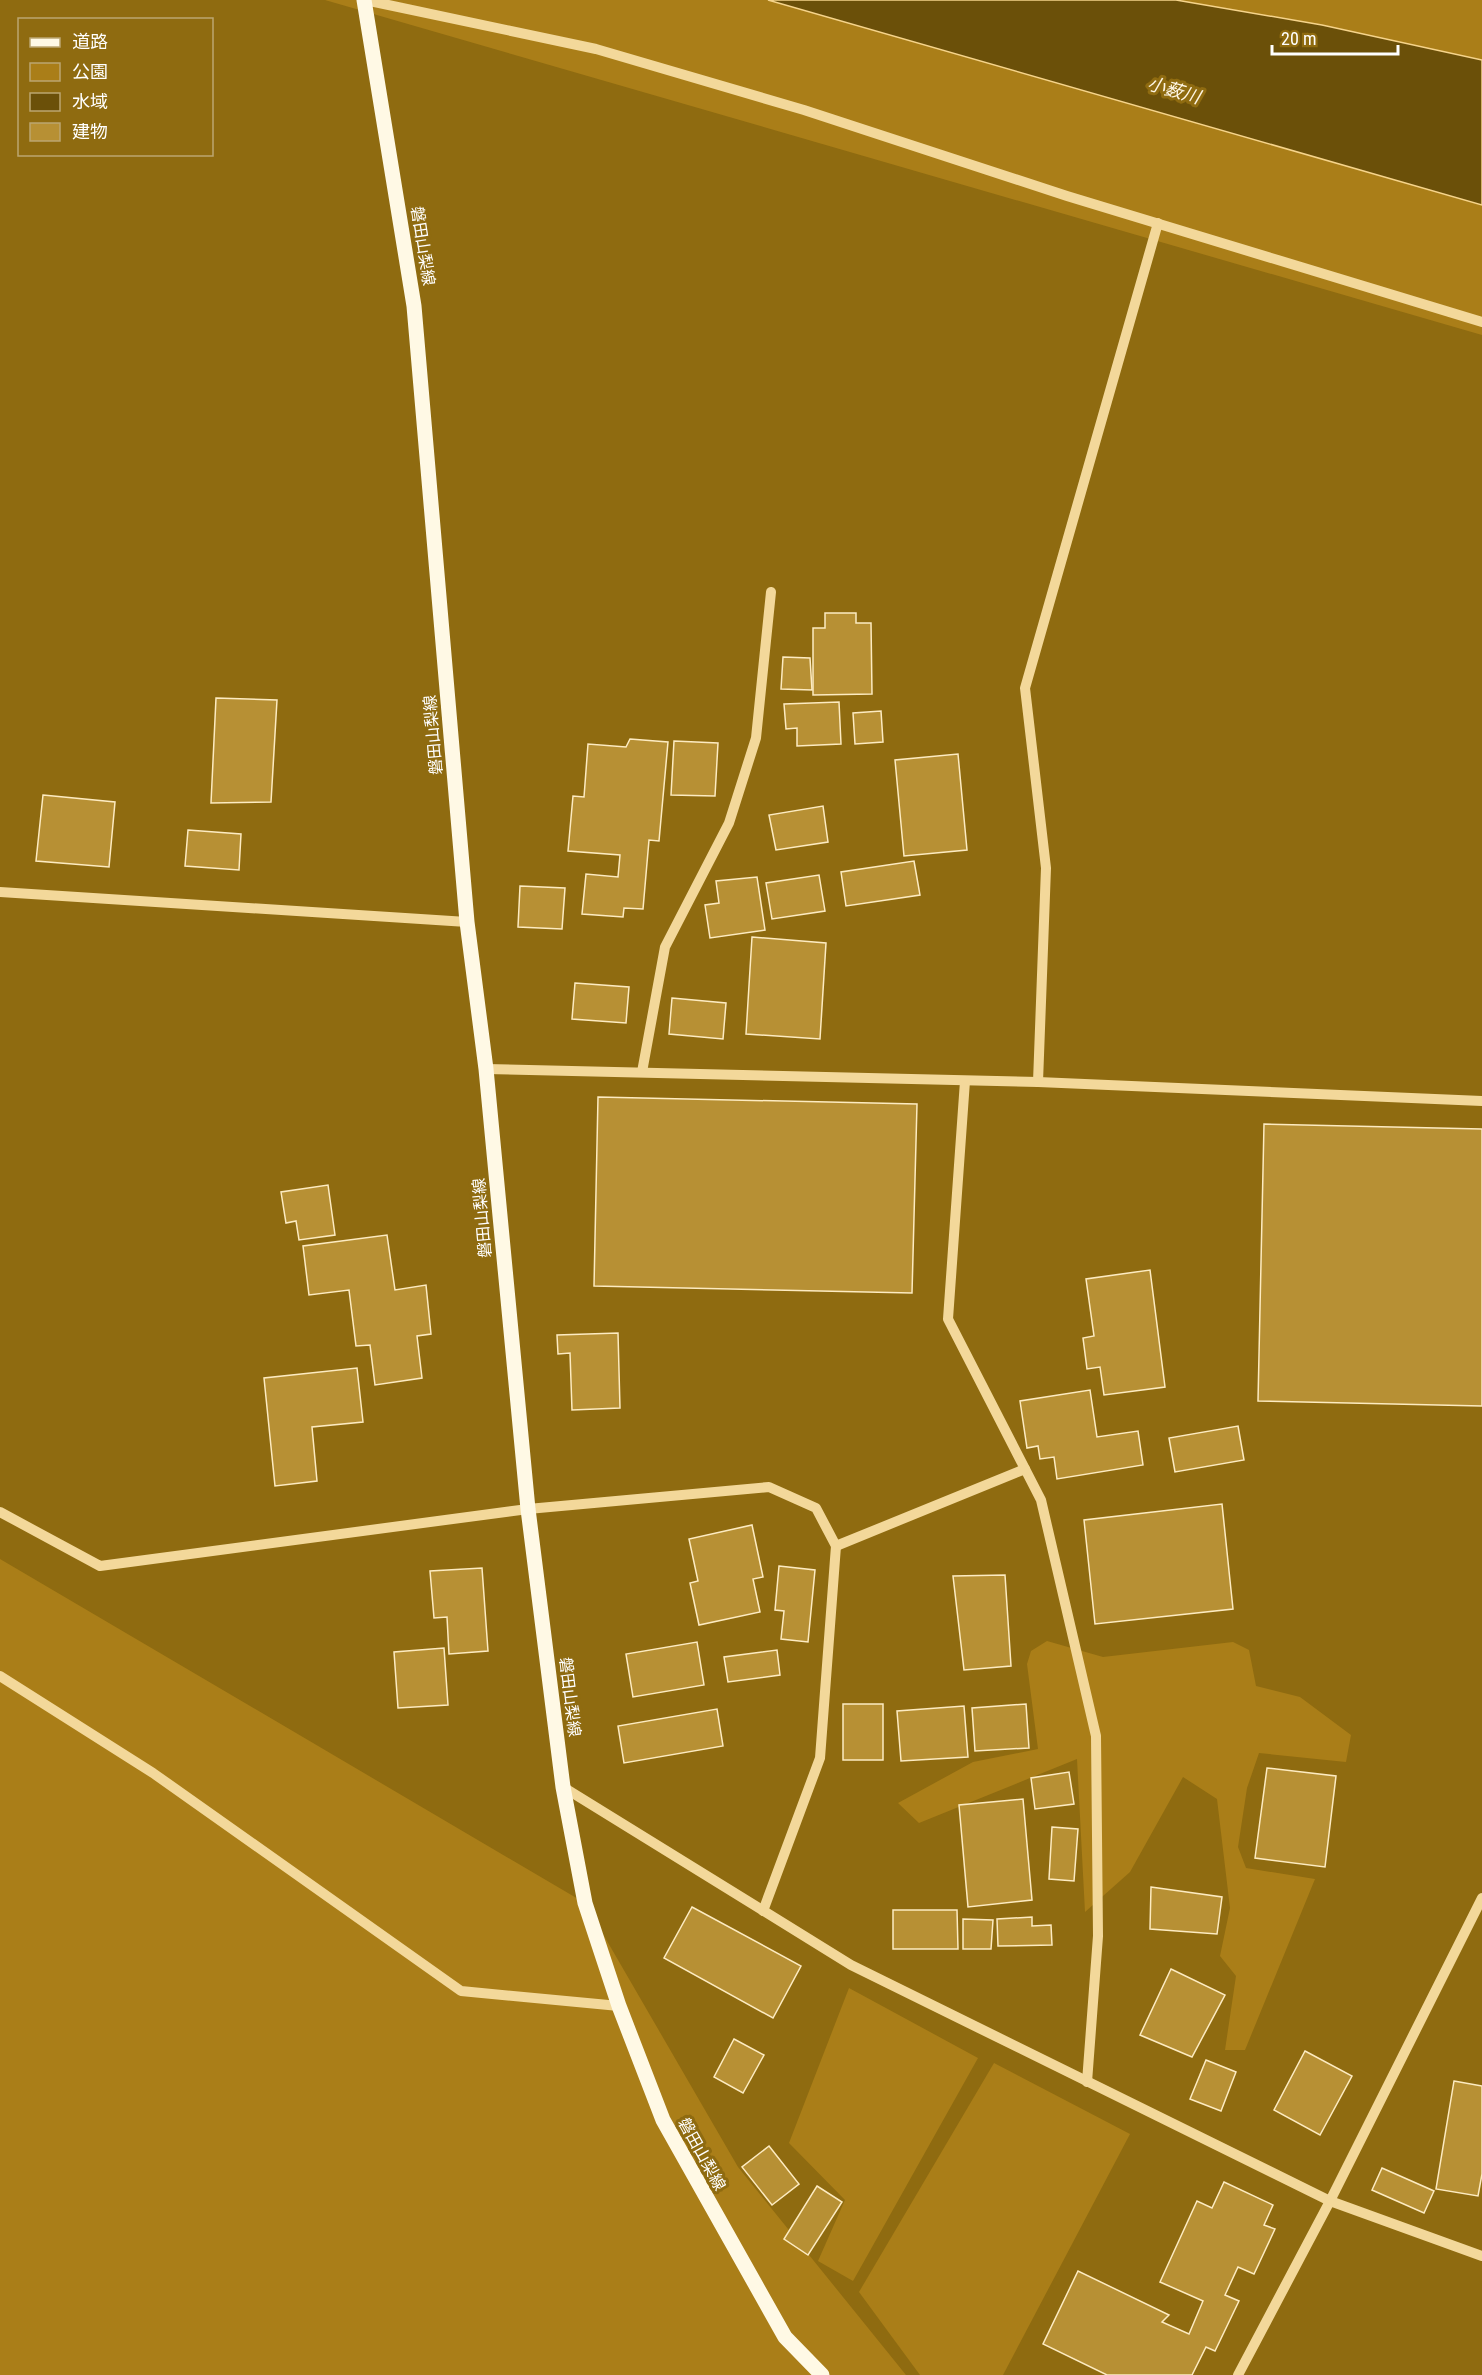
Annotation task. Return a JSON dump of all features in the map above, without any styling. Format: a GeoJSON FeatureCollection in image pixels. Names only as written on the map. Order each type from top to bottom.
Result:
{"type":"FeatureCollection","features":[{"type":"Feature","properties":{"kind":"main road","name":"磐田山梨線"},"geometry":{"type":"LineString","coordinates":[[364,0],[414,306],[467,922],[486,1069],[528,1509],[563,1787],[585,1903],[619,2006],[663,2120],[785,2337],[822,2375]]}},
{"type":"Feature","properties":{"kind":"street"},"geometry":{"type":"LineString","coordinates":[[364,0],[596,49],[804,110],[1158,223],[1482,322]]}},
{"type":"Feature","properties":{"kind":"street"},"geometry":{"type":"LineString","coordinates":[[1038,1082],[1046,867],[1025,688],[1158,223]]}},
{"type":"Feature","properties":{"kind":"street"},"geometry":{"type":"LineString","coordinates":[[642,1072],[665,946],[729,823],[756,738],[771,592]]}},
{"type":"Feature","properties":{"kind":"street"},"geometry":{"type":"LineString","coordinates":[[0,892],[467,922]]}},
{"type":"Feature","properties":{"kind":"street"},"geometry":{"type":"LineString","coordinates":[[486,1069],[1038,1082],[1482,1101]]}},
{"type":"Feature","properties":{"kind":"street"},"geometry":{"type":"LineString","coordinates":[[965,1081],[948,1318],[1041,1500],[1096,1736],[1098,1936],[1087,2082]]}},
{"type":"Feature","properties":{"kind":"street"},"geometry":{"type":"LineString","coordinates":[[836,1546],[1025,1469]]}},
{"type":"Feature","properties":{"kind":"street"},"geometry":{"type":"LineString","coordinates":[[0,1512],[100,1566],[528,1509],[769,1487],[816,1508],[836,1546],[819,1758],[763,1911]]}},
{"type":"Feature","properties":{"kind":"street"},"geometry":{"type":"LineString","coordinates":[[0,1676],[153,1773],[461,1991],[619,2006]]}},
{"type":"Feature","properties":{"kind":"street"},"geometry":{"type":"LineString","coordinates":[[563,1787],[851,1965],[1330,2201],[1482,2256]]}},
{"type":"Feature","properties":{"kind":"street"},"geometry":{"type":"LineString","coordinates":[[1238,2375],[1330,2201],[1482,1898]]}},
{"type":"Feature","properties":{"kind":"green space"},"geometry":{"type":"Polygon","coordinates":[[[325,0],[1482,0],[1482,335],[325,0]]]}},
{"type":"Feature","properties":{"kind":"green space"},"geometry":{"type":"Polygon","coordinates":[[[0,1559],[585,1903],[738,2167],[906,2375],[0,2375],[0,1559]]]}},
{"type":"Feature","properties":{"kind":"green space"},"geometry":{"type":"Polygon","coordinates":[[[1047,1641],[1103,1657],[1233,1642],[1249,1650],[1256,1686],[1300,1697],[1351,1735],[1346,1762],[1259,1753],[1247,1788],[1238,1847],[1246,1868],[1315,1879],[1245,2050],[1225,2050],[1236,1976],[1220,1956],[1230,1908],[1217,1799],[1183,1777],[1130,1872],[1085,1912],[1077,1759],[919,1823],[898,1803],[973,1762],[1038,1749],[1027,1664],[1031,1651],[1047,1641]]]}},
{"type":"Feature","properties":{"kind":"green space"},"geometry":{"type":"Polygon","coordinates":[[[849,1988],[978,2058],[853,2281],[818,2261],[845,2200],[789,2143],[849,1988]]]}},
{"type":"Feature","properties":{"kind":"green space"},"geometry":{"type":"Polygon","coordinates":[[[994,2063],[1130,2134],[1003,2375],[920,2375],[859,2292],[994,2063]]]}},
{"type":"Feature","properties":{"kind":"water","name":"小薮川"},"geometry":{"type":"Polygon","coordinates":[[[768,0],[1176,0],[1322,25],[1482,60],[1482,205],[768,0]]]}},
{"type":"Feature","properties":{"kind":"building"},"geometry":{"type":"Polygon","coordinates":[[[825,613],[856,613],[856,623],[871,623],[872,694],[813,695],[813,628],[825,628],[825,613]]]}},
{"type":"Feature","properties":{"kind":"building"},"geometry":{"type":"Polygon","coordinates":[[[783,657],[810,658],[812,690],[781,689],[783,657]]]}},
{"type":"Feature","properties":{"kind":"building"},"geometry":{"type":"Polygon","coordinates":[[[216,698],[277,700],[271,802],[211,803],[216,698]]]}},
{"type":"Feature","properties":{"kind":"building"},"geometry":{"type":"Polygon","coordinates":[[[839,702],[841,744],[797,746],[797,728],[786,729],[784,704],[839,702]]]}},
{"type":"Feature","properties":{"kind":"building"},"geometry":{"type":"Polygon","coordinates":[[[881,711],[883,742],[855,744],[853,713],[881,711]]]}},
{"type":"Feature","properties":{"kind":"building"},"geometry":{"type":"Polygon","coordinates":[[[630,739],[668,742],[659,841],[649,840],[643,909],[624,908],[623,917],[582,914],[586,874],[618,877],[620,855],[568,851],[573,796],[584,797],[588,744],[626,747],[630,739]]]}},
{"type":"Feature","properties":{"kind":"building"},"geometry":{"type":"Polygon","coordinates":[[[674,741],[718,743],[715,796],[671,795],[674,741]]]}},
{"type":"Feature","properties":{"kind":"building"},"geometry":{"type":"Polygon","coordinates":[[[958,754],[967,850],[904,856],[895,760],[958,754]]]}},
{"type":"Feature","properties":{"kind":"building"},"geometry":{"type":"Polygon","coordinates":[[[43,795],[115,802],[109,867],[36,861],[43,795]]]}},
{"type":"Feature","properties":{"kind":"building"},"geometry":{"type":"Polygon","coordinates":[[[823,806],[828,842],[776,850],[769,815],[823,806]]]}},
{"type":"Feature","properties":{"kind":"building"},"geometry":{"type":"Polygon","coordinates":[[[188,830],[241,834],[239,870],[185,866],[188,830]]]}},
{"type":"Feature","properties":{"kind":"building"},"geometry":{"type":"Polygon","coordinates":[[[914,861],[920,895],[846,906],[841,872],[914,861]]]}},
{"type":"Feature","properties":{"kind":"building"},"geometry":{"type":"Polygon","coordinates":[[[819,875],[825,911],[772,919],[766,883],[819,875]]]}},
{"type":"Feature","properties":{"kind":"building"},"geometry":{"type":"Polygon","coordinates":[[[757,877],[765,930],[710,938],[705,905],[719,903],[716,881],[757,877]]]}},
{"type":"Feature","properties":{"kind":"building"},"geometry":{"type":"Polygon","coordinates":[[[520,886],[565,888],[562,929],[518,927],[520,886]]]}},
{"type":"Feature","properties":{"kind":"building"},"geometry":{"type":"Polygon","coordinates":[[[752,937],[826,943],[820,1039],[746,1034],[752,937]]]}},
{"type":"Feature","properties":{"kind":"building"},"geometry":{"type":"Polygon","coordinates":[[[575,983],[629,987],[626,1023],[572,1019],[575,983]]]}},
{"type":"Feature","properties":{"kind":"building"},"geometry":{"type":"Polygon","coordinates":[[[672,998],[726,1003],[723,1039],[669,1034],[672,998]]]}},
{"type":"Feature","properties":{"kind":"building"},"geometry":{"type":"Polygon","coordinates":[[[598,1097],[917,1104],[912,1293],[594,1286],[598,1097]]]}},
{"type":"Feature","properties":{"kind":"building"},"geometry":{"type":"Polygon","coordinates":[[[1264,1124],[1482,1129],[1482,1406],[1258,1401],[1264,1124]]]}},
{"type":"Feature","properties":{"kind":"building"},"geometry":{"type":"Polygon","coordinates":[[[328,1185],[335,1235],[299,1240],[296,1221],[286,1223],[281,1192],[328,1185]]]}},
{"type":"Feature","properties":{"kind":"building"},"geometry":{"type":"Polygon","coordinates":[[[387,1235],[395,1290],[426,1285],[431,1334],[417,1336],[422,1378],[375,1385],[370,1345],[356,1346],[349,1290],[309,1295],[303,1246],[387,1235]]]}},
{"type":"Feature","properties":{"kind":"building"},"geometry":{"type":"Polygon","coordinates":[[[1150,1270],[1165,1387],[1104,1395],[1100,1367],[1087,1369],[1083,1338],[1094,1336],[1086,1279],[1150,1270]]]}},
{"type":"Feature","properties":{"kind":"building"},"geometry":{"type":"Polygon","coordinates":[[[618,1333],[620,1408],[572,1410],[570,1353],[558,1354],[557,1335],[618,1333]]]}},
{"type":"Feature","properties":{"kind":"building"},"geometry":{"type":"Polygon","coordinates":[[[357,1368],[363,1422],[312,1427],[317,1481],[275,1486],[264,1378],[357,1368]]]}},
{"type":"Feature","properties":{"kind":"building"},"geometry":{"type":"Polygon","coordinates":[[[1090,1390],[1097,1437],[1138,1431],[1143,1465],[1057,1479],[1054,1457],[1040,1459],[1038,1446],[1027,1448],[1020,1401],[1090,1390]]]}},
{"type":"Feature","properties":{"kind":"building"},"geometry":{"type":"Polygon","coordinates":[[[1238,1426],[1244,1460],[1175,1472],[1169,1438],[1238,1426]]]}},
{"type":"Feature","properties":{"kind":"building"},"geometry":{"type":"Polygon","coordinates":[[[1222,1504],[1233,1609],[1095,1624],[1084,1520],[1222,1504]]]}},
{"type":"Feature","properties":{"kind":"building"},"geometry":{"type":"Polygon","coordinates":[[[752,1525],[763,1577],[753,1579],[760,1612],[699,1625],[690,1583],[698,1581],[689,1539],[752,1525]]]}},
{"type":"Feature","properties":{"kind":"building"},"geometry":{"type":"Polygon","coordinates":[[[779,1566],[815,1570],[808,1642],[781,1639],[784,1611],[775,1610],[779,1566]]]}},
{"type":"Feature","properties":{"kind":"building"},"geometry":{"type":"Polygon","coordinates":[[[482,1568],[488,1651],[449,1654],[447,1617],[434,1618],[430,1571],[482,1568]]]}},
{"type":"Feature","properties":{"kind":"building"},"geometry":{"type":"Polygon","coordinates":[[[1005,1575],[1011,1666],[964,1670],[953,1576],[1005,1575]]]}},
{"type":"Feature","properties":{"kind":"building"},"geometry":{"type":"Polygon","coordinates":[[[697,1642],[704,1685],[633,1697],[626,1654],[697,1642]]]}},
{"type":"Feature","properties":{"kind":"building"},"geometry":{"type":"Polygon","coordinates":[[[444,1648],[448,1705],[398,1708],[394,1652],[444,1648]]]}},
{"type":"Feature","properties":{"kind":"building"},"geometry":{"type":"Polygon","coordinates":[[[777,1650],[780,1675],[728,1682],[724,1657],[777,1650]]]}},
{"type":"Feature","properties":{"kind":"building"},"geometry":{"type":"Polygon","coordinates":[[[843,1704],[883,1704],[883,1760],[843,1760],[843,1704]]]}},
{"type":"Feature","properties":{"kind":"building"},"geometry":{"type":"Polygon","coordinates":[[[1026,1704],[1029,1748],[975,1751],[972,1708],[1026,1704]]]}},
{"type":"Feature","properties":{"kind":"building"},"geometry":{"type":"Polygon","coordinates":[[[964,1706],[968,1757],[901,1761],[897,1711],[964,1706]]]}},
{"type":"Feature","properties":{"kind":"building"},"geometry":{"type":"Polygon","coordinates":[[[717,1709],[723,1746],[624,1763],[618,1726],[717,1709]]]}},
{"type":"Feature","properties":{"kind":"building"},"geometry":{"type":"Polygon","coordinates":[[[1267,1768],[1336,1776],[1325,1867],[1255,1858],[1267,1768]]]}},
{"type":"Feature","properties":{"kind":"building"},"geometry":{"type":"Polygon","coordinates":[[[1069,1772],[1074,1804],[1035,1809],[1031,1778],[1069,1772]]]}},
{"type":"Feature","properties":{"kind":"building"},"geometry":{"type":"Polygon","coordinates":[[[1023,1799],[1032,1900],[968,1907],[959,1805],[1023,1799]]]}},
{"type":"Feature","properties":{"kind":"building"},"geometry":{"type":"Polygon","coordinates":[[[1052,1827],[1078,1829],[1074,1881],[1049,1879],[1052,1827]]]}},
{"type":"Feature","properties":{"kind":"building"},"geometry":{"type":"Polygon","coordinates":[[[1151,1887],[1222,1897],[1217,1934],[1150,1929],[1151,1887]]]}},
{"type":"Feature","properties":{"kind":"building"},"geometry":{"type":"Polygon","coordinates":[[[692,1907],[801,1966],[773,2018],[664,1958],[692,1907]]]}},
{"type":"Feature","properties":{"kind":"building"},"geometry":{"type":"Polygon","coordinates":[[[893,1910],[957,1910],[958,1949],[893,1949],[893,1910]]]}},
{"type":"Feature","properties":{"kind":"building"},"geometry":{"type":"Polygon","coordinates":[[[1032,1917],[1032,1926],[1051,1925],[1052,1945],[998,1946],[997,1919],[1032,1917]]]}},
{"type":"Feature","properties":{"kind":"building"},"geometry":{"type":"Polygon","coordinates":[[[963,1919],[993,1920],[991,1949],[963,1949],[963,1919]]]}},
{"type":"Feature","properties":{"kind":"building"},"geometry":{"type":"Polygon","coordinates":[[[1171,1969],[1225,1995],[1192,2057],[1140,2035],[1171,1969]]]}},
{"type":"Feature","properties":{"kind":"building"},"geometry":{"type":"Polygon","coordinates":[[[734,2039],[764,2055],[743,2093],[714,2077],[734,2039]]]}},
{"type":"Feature","properties":{"kind":"building"},"geometry":{"type":"Polygon","coordinates":[[[1305,2051],[1352,2076],[1320,2135],[1274,2110],[1305,2051]]]}},
{"type":"Feature","properties":{"kind":"building"},"geometry":{"type":"Polygon","coordinates":[[[1206,2060],[1236,2072],[1221,2111],[1190,2099],[1206,2060]]]}},
{"type":"Feature","properties":{"kind":"building"},"geometry":{"type":"Polygon","coordinates":[[[1454,2081],[1482,2086],[1482,2174],[1478,2196],[1436,2189],[1454,2081]]]}},
{"type":"Feature","properties":{"kind":"building"},"geometry":{"type":"Polygon","coordinates":[[[769,2146],[799,2184],[772,2205],[742,2167],[769,2146]]]}},
{"type":"Feature","properties":{"kind":"building"},"geometry":{"type":"Polygon","coordinates":[[[1382,2168],[1434,2191],[1424,2213],[1372,2190],[1382,2168]]]}},
{"type":"Feature","properties":{"kind":"building"},"geometry":{"type":"Polygon","coordinates":[[[1224,2182],[1273,2205],[1264,2225],[1275,2229],[1254,2274],[1238,2267],[1225,2295],[1239,2301],[1215,2351],[1206,2347],[1192,2375],[1107,2375],[1043,2344],[1078,2271],[1169,2315],[1162,2322],[1189,2334],[1203,2301],[1160,2282],[1197,2201],[1212,2208],[1224,2182]]]}},
{"type":"Feature","properties":{"kind":"building"},"geometry":{"type":"Polygon","coordinates":[[[817,2186],[842,2202],[808,2255],[784,2239],[817,2186]]]}}]}
